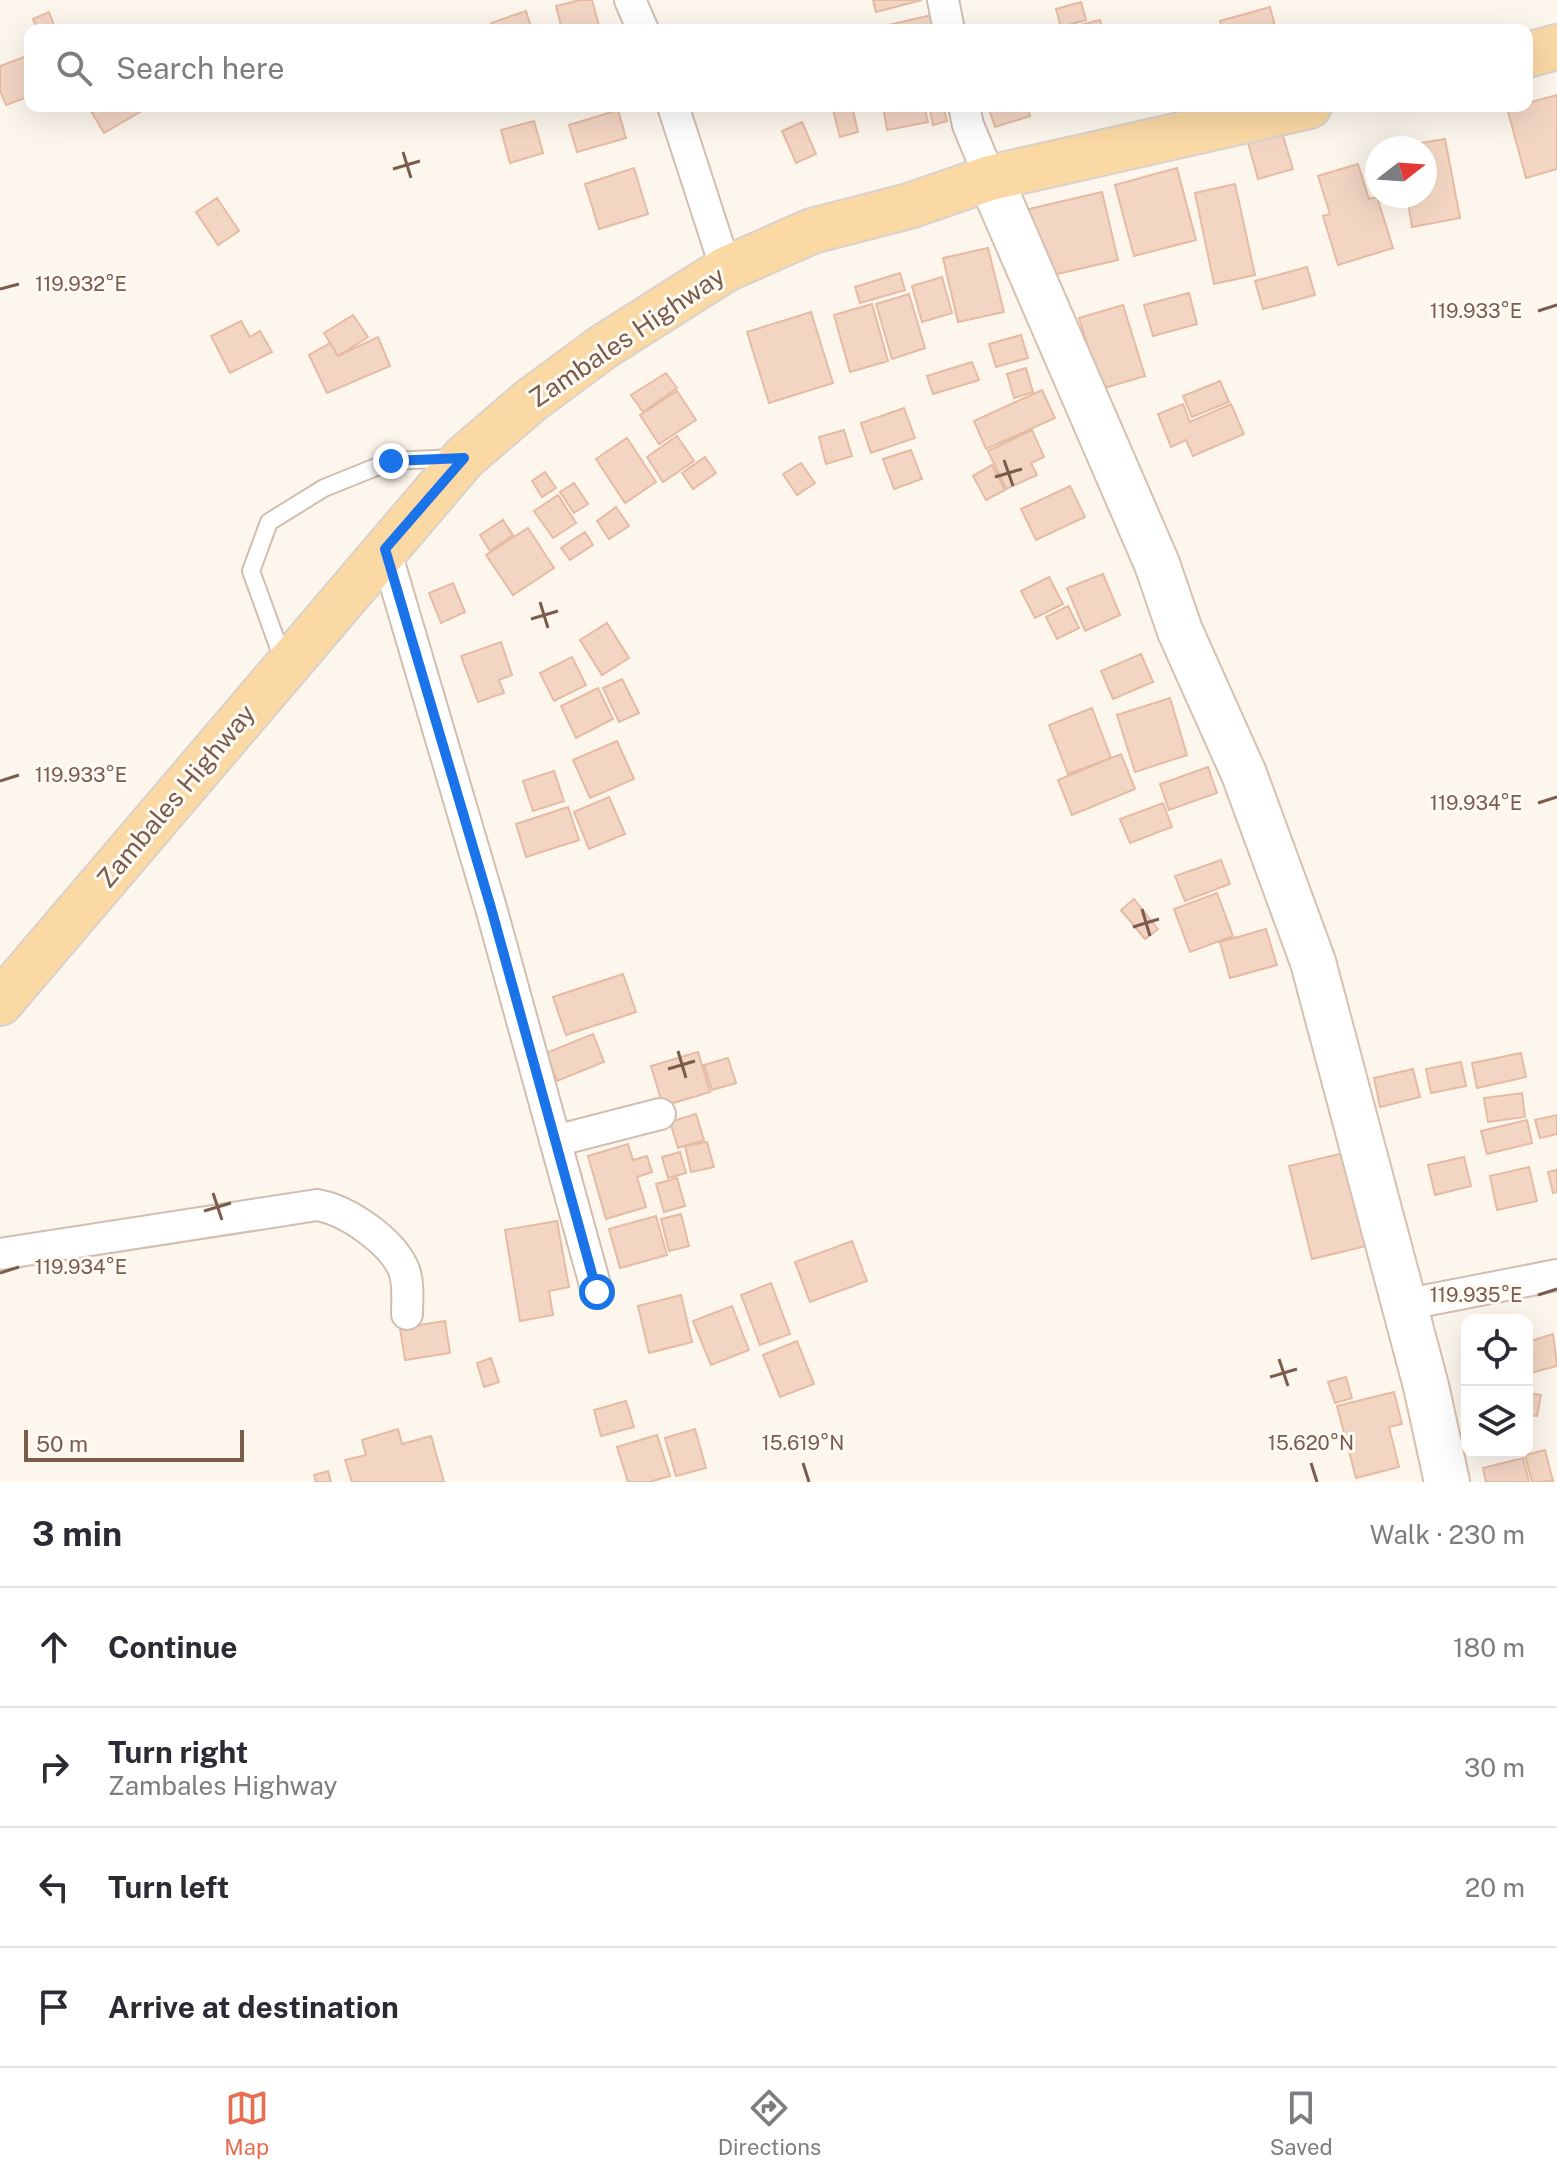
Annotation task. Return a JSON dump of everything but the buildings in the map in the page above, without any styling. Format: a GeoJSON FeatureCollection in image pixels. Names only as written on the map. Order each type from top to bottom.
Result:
{"type":"FeatureCollection","features":[{"type":"Feature","properties":{"kind":"main road"},"geometry":{"type":"LineString","coordinates":[[1533,53],[1557,47]]}},
{"type":"Feature","properties":{"kind":"main road","name":"Zambales Highway"},"geometry":{"type":"LineString","coordinates":[[0,1003],[464,458],[530,401],[603,347],[726,269],[812,231],[909,206],[990,178],[1282,112]]}},
{"type":"Feature","properties":{"kind":"street"},"geometry":{"type":"LineString","coordinates":[[630,0],[640,24]]}},
{"type":"Feature","properties":{"kind":"street"},"geometry":{"type":"LineString","coordinates":[[943,0],[948,24]]}},
{"type":"Feature","properties":{"kind":"street"},"geometry":{"type":"LineString","coordinates":[[675,112],[726,269]]}},
{"type":"Feature","properties":{"kind":"street"},"geometry":{"type":"LineString","coordinates":[[965,112],[990,178],[1157,564],[1180,631],[1244,774],[1303,933],[1352,1104],[1426,1386],[1447,1482]]}},
{"type":"Feature","properties":{"kind":"street"},"geometry":{"type":"LineString","coordinates":[[385,549],[597,1292]]}},
{"type":"Feature","properties":{"kind":"street"},"geometry":{"type":"LineString","coordinates":[[555,1141],[660,1114]]}},
{"type":"Feature","properties":{"kind":"street"},"geometry":{"type":"LineString","coordinates":[[0,1254],[317,1205],[335,1208],[354,1218],[389,1250],[403,1267],[407,1282],[407,1314]]}},
{"type":"Feature","properties":{"kind":"street"},"geometry":{"type":"LineString","coordinates":[[1403,1305],[1557,1275]]}},
{"type":"Feature","properties":{"kind":"lane"},"geometry":{"type":"LineString","coordinates":[[286,667],[251,571],[269,522],[324,488],[391,461],[464,458]]}},
{"type":"Feature","properties":{"kind":"route"},"geometry":{"type":"LineString","coordinates":[[391,461],[464,458],[385,549],[491,908],[597,1292]]}}]}
